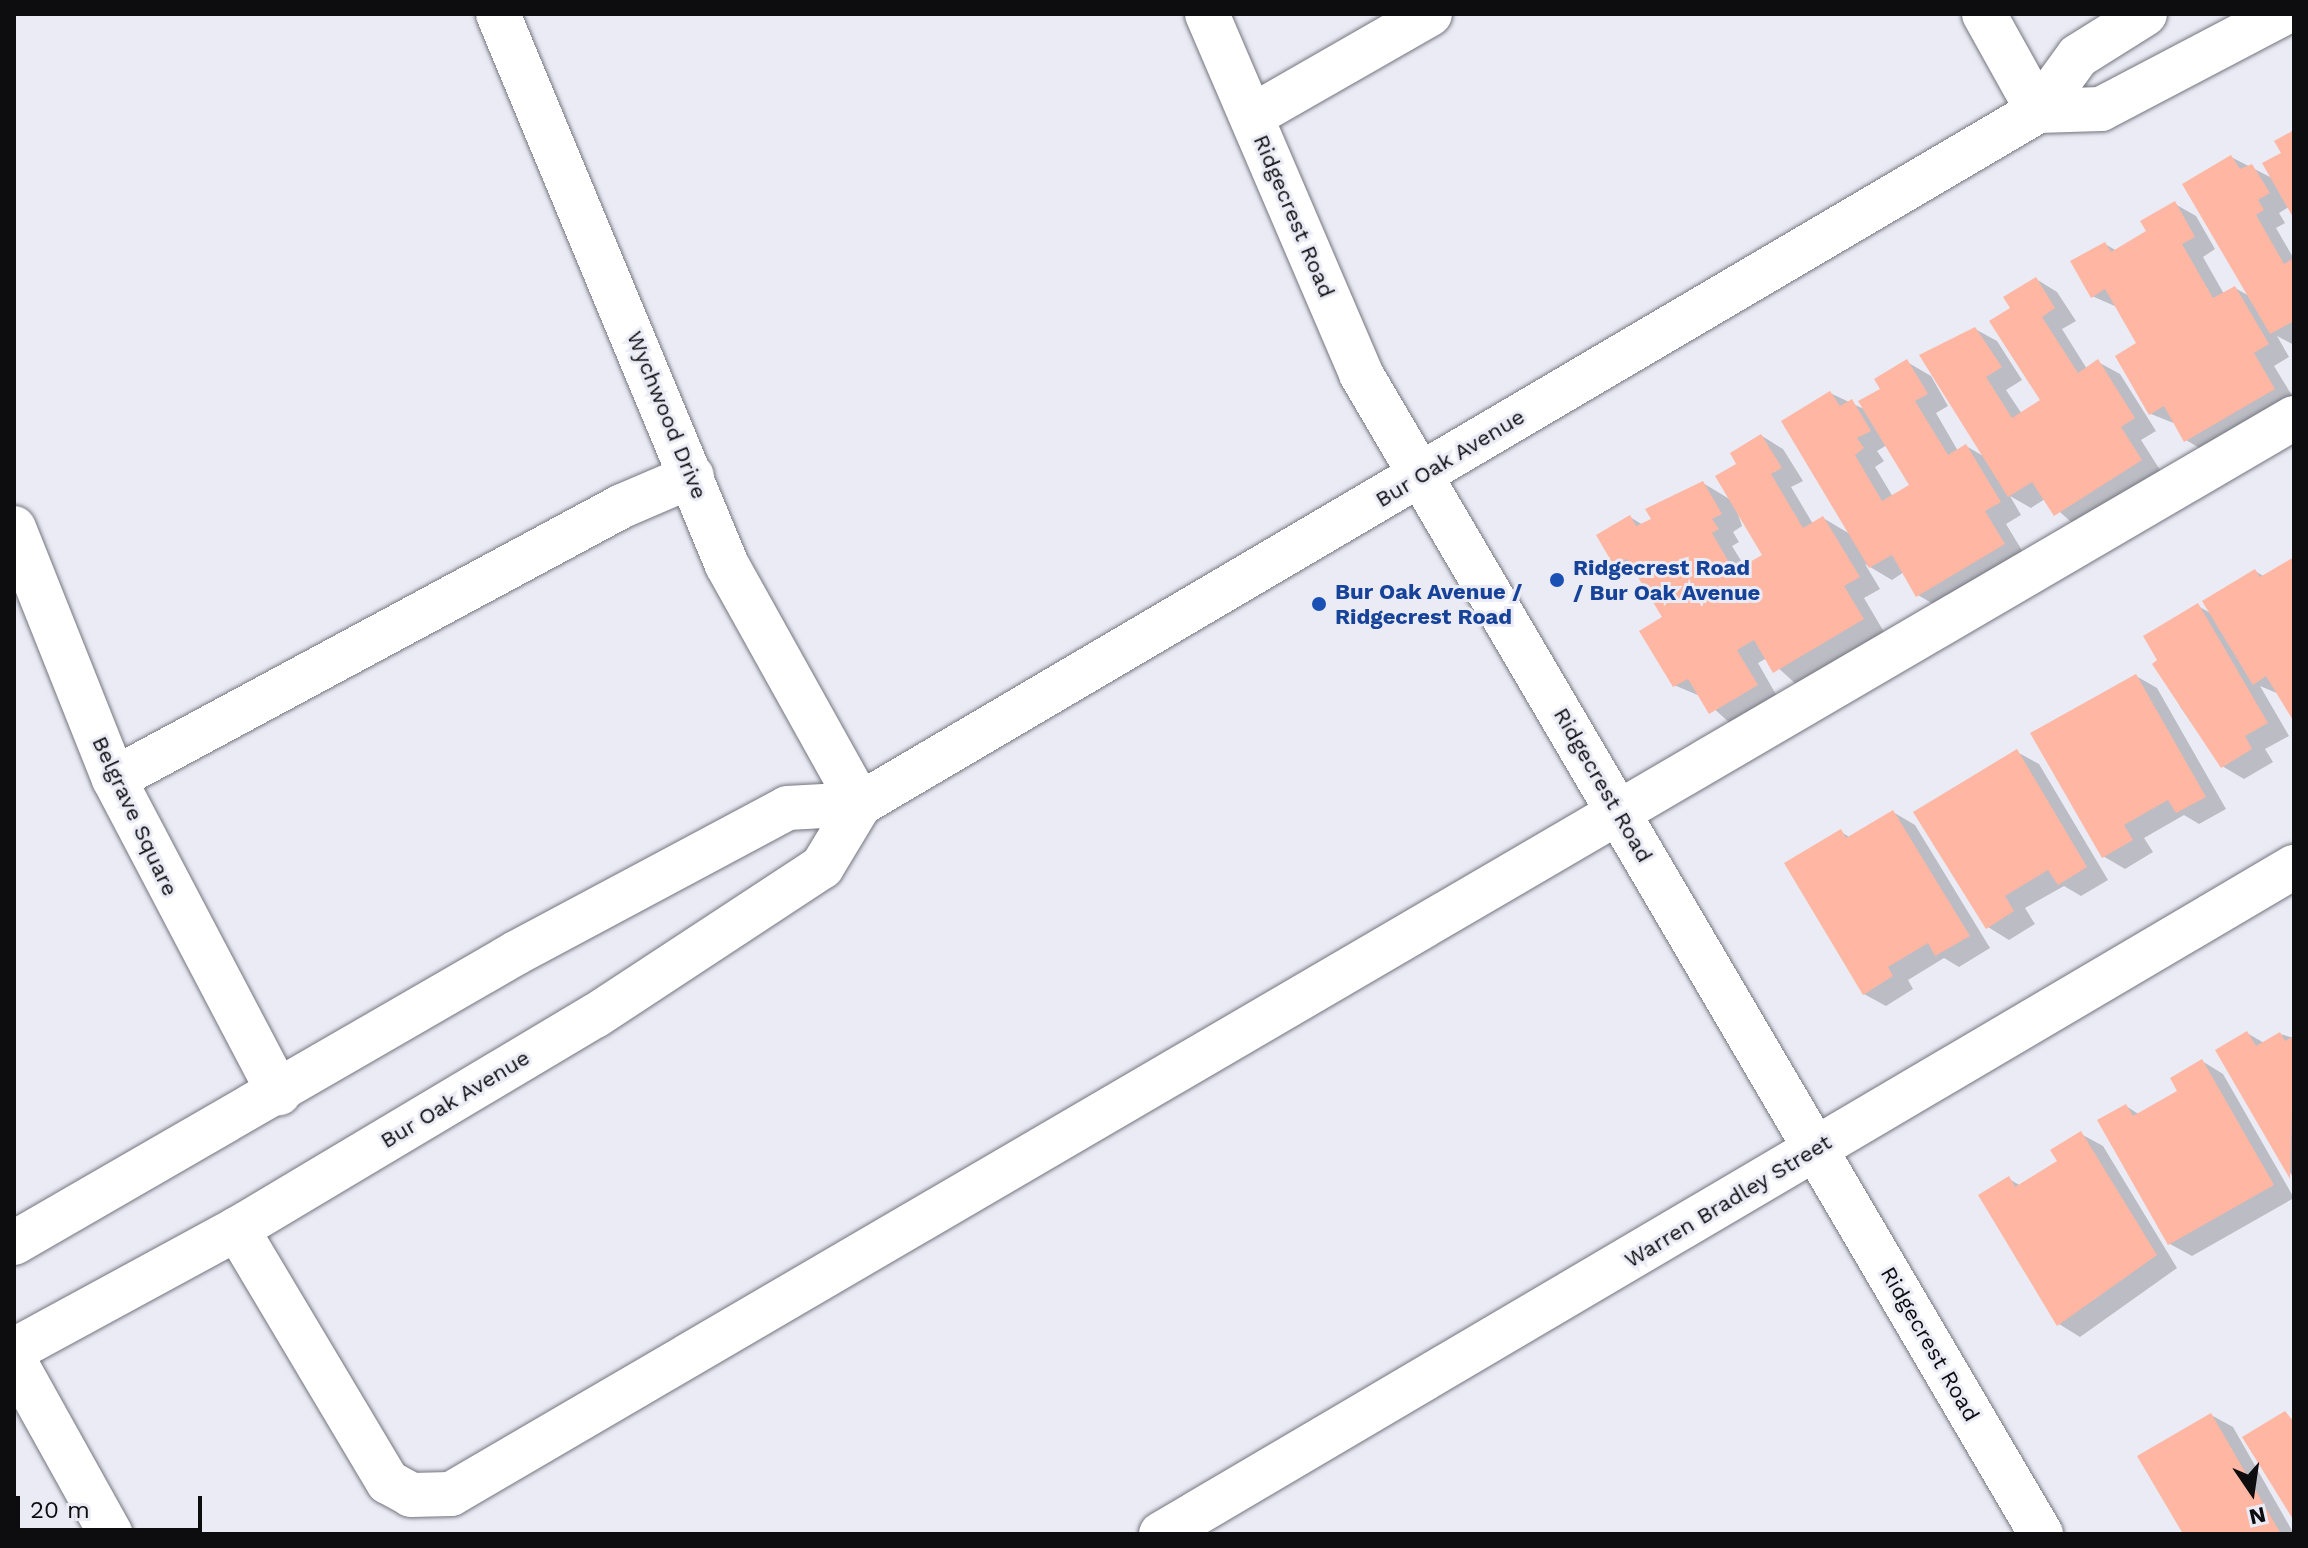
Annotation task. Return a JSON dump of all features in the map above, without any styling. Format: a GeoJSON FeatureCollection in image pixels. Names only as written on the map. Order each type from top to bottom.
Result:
{"type":"FeatureCollection","features":[{"type":"Feature","properties":{"kind":"street","name":"Wychwood Drive"},"geometry":{"type":"LineString","coordinates":[[498,14],[747,608],[860,804]]}},
{"type":"Feature","properties":{"kind":"street","name":"Ridgecrest Road"},"geometry":{"type":"LineString","coordinates":[[1207,14],[1361,374],[2041,1534]]}},
{"type":"Feature","properties":{"kind":"street"},"geometry":{"type":"LineString","coordinates":[[1252,116],[1430,14]]}},
{"type":"Feature","properties":{"kind":"street"},"geometry":{"type":"LineString","coordinates":[[1984,14],[2038,111]]}},
{"type":"Feature","properties":{"kind":"street","name":"Bur Oak Avenue"},"geometry":{"type":"LineString","coordinates":[[14,1243],[279,1093],[516,953],[787,808],[860,804],[2038,111],[2078,56],[2145,14]]}},
{"type":"Feature","properties":{"kind":"street","name":"Bur Oak Avenue"},"geometry":{"type":"LineString","coordinates":[[2038,111],[2101,109],[2282,14]]}},
{"type":"Feature","properties":{"kind":"street"},"geometry":{"type":"LineString","coordinates":[[237,1229],[388,1482],[411,1495],[451,1494],[1621,816],[2294,418]]}},
{"type":"Feature","properties":{"kind":"street"},"geometry":{"type":"LineString","coordinates":[[114,779],[622,506],[692,476]]}},
{"type":"Feature","properties":{"kind":"street","name":"Belgrave Square"},"geometry":{"type":"LineString","coordinates":[[14,528],[114,779],[279,1093]]}},
{"type":"Feature","properties":{"kind":"street","name":"Bur Oak Avenue"},"geometry":{"type":"LineString","coordinates":[[14,1350],[237,1229],[595,1016],[822,867],[860,804]]}},
{"type":"Feature","properties":{"kind":"street","name":"Warren Bradley Street"},"geometry":{"type":"LineString","coordinates":[[1161,1534],[2294,867]]}},
{"type":"Feature","properties":{"kind":"street"},"geometry":{"type":"LineString","coordinates":[[14,1360],[111,1534]]}},
{"type":"Feature","properties":{"kind":"building"},"geometry":{"type":"Polygon","coordinates":[[[2294,130],[2294,219],[2262,163],[2281,153],[2274,141],[2294,130]]]}},
{"type":"Feature","properties":{"kind":"building"},"geometry":{"type":"Polygon","coordinates":[[[2231,155],[2240,169],[2252,164],[2270,193],[2258,200],[2264,210],[2256,215],[2284,264],[2294,258],[2294,321],[2270,334],[2182,184],[2231,155]]]}},
{"type":"Feature","properties":{"kind":"building"},"geometry":{"type":"Polygon","coordinates":[[[2175,201],[2195,237],[2182,244],[2213,298],[2235,286],[2269,344],[2254,353],[2275,389],[2184,442],[2164,406],[2149,415],[2115,356],[2136,343],[2105,289],[2091,298],[2070,261],[2105,242],[2111,252],[2146,231],[2140,221],[2175,201]]]}},
{"type":"Feature","properties":{"kind":"building"},"geometry":{"type":"Polygon","coordinates":[[[2036,277],[2055,308],[2042,317],[2078,373],[2098,359],[2135,418],[2121,427],[2142,460],[2054,516],[2032,482],[2008,497],[1919,355],[1975,327],[2002,367],[1986,377],[2012,418],[2040,400],[1989,321],[2010,308],[2003,297],[2036,277]]]}},
{"type":"Feature","properties":{"kind":"building"},"geometry":{"type":"Polygon","coordinates":[[[1907,359],[1928,394],[1915,401],[1948,455],[1966,444],[2001,502],[1985,511],[2005,544],[1916,597],[1892,555],[1869,568],[1781,421],[1830,391],[1840,406],[1852,399],[1871,431],[1857,438],[1864,448],[1855,455],[1882,501],[1909,485],[1858,401],[1880,389],[1874,379],[1907,359]]]}},
{"type":"Feature","properties":{"kind":"building"},"geometry":{"type":"Polygon","coordinates":[[[1761,434],[1782,468],[1771,474],[1803,528],[1823,516],[1860,577],[1844,586],[1864,619],[1773,673],[1754,640],[1737,650],[1758,685],[1709,714],[1688,679],[1673,687],[1639,631],[1662,617],[1627,559],[1614,566],[1596,535],[1630,515],[1636,526],[1651,519],[1645,509],[1703,481],[1722,514],[1712,519],[1719,529],[1712,533],[1734,571],[1762,555],[1715,476],[1736,464],[1730,453],[1761,434]]]}},
{"type":"Feature","properties":{"kind":"building"},"geometry":{"type":"Polygon","coordinates":[[[2294,557],[2294,722],[2266,676],[2253,685],[2202,601],[2255,569],[2260,577],[2294,557]]]}},
{"type":"Feature","properties":{"kind":"building"},"geometry":{"type":"Polygon","coordinates":[[[2198,603],[2268,723],[2245,736],[2252,749],[2221,768],[2152,664],[2157,660],[2143,636],[2198,603]]]}},
{"type":"Feature","properties":{"kind":"building"},"geometry":{"type":"Polygon","coordinates":[[[2136,674],[2206,797],[2176,813],[2168,800],[2124,825],[2133,840],[2102,858],[2030,733],[2136,674]]]}},
{"type":"Feature","properties":{"kind":"building"},"geometry":{"type":"Polygon","coordinates":[[[2017,749],[2087,867],[2058,885],[2048,870],[2005,896],[2014,911],[1986,929],[1913,812],[2017,749]]]}},
{"type":"Feature","properties":{"kind":"building"},"geometry":{"type":"Polygon","coordinates":[[[1893,810],[1970,936],[1935,956],[1928,943],[1888,967],[1893,976],[1863,995],[1784,863],[1841,829],[1846,838],[1893,810]]]}},
{"type":"Feature","properties":{"kind":"building"},"geometry":{"type":"Polygon","coordinates":[[[2247,1031],[2256,1046],[2280,1032],[2285,1041],[2294,1036],[2290,1179],[2215,1050],[2247,1031]]]}},
{"type":"Feature","properties":{"kind":"building"},"geometry":{"type":"Polygon","coordinates":[[[2202,1059],[2274,1185],[2168,1245],[2097,1120],[2126,1104],[2133,1116],[2177,1091],[2170,1078],[2202,1059]]]}},
{"type":"Feature","properties":{"kind":"building"},"geometry":{"type":"Polygon","coordinates":[[[2081,1131],[2157,1255],[2057,1326],[1978,1195],[2009,1176],[2015,1187],[2057,1161],[2050,1150],[2081,1131]]]}},
{"type":"Feature","properties":{"kind":"building"},"geometry":{"type":"Polygon","coordinates":[[[2285,1411],[2294,1422],[2294,1521],[2242,1437],[2285,1411]]]}},
{"type":"Feature","properties":{"kind":"building"},"geometry":{"type":"Polygon","coordinates":[[[2211,1413],[2281,1534],[2183,1534],[2137,1456],[2211,1413]]]}},
{"type":"Feature","properties":{"kind":"place","name":"Ridgecrest Road / Bur Oak Avenue"},"geometry":{"type":"Point","coordinates":[1557,580]}},
{"type":"Feature","properties":{"kind":"place","name":"Bur Oak Avenue / Ridgecrest Road"},"geometry":{"type":"Point","coordinates":[1319,604]}}]}
